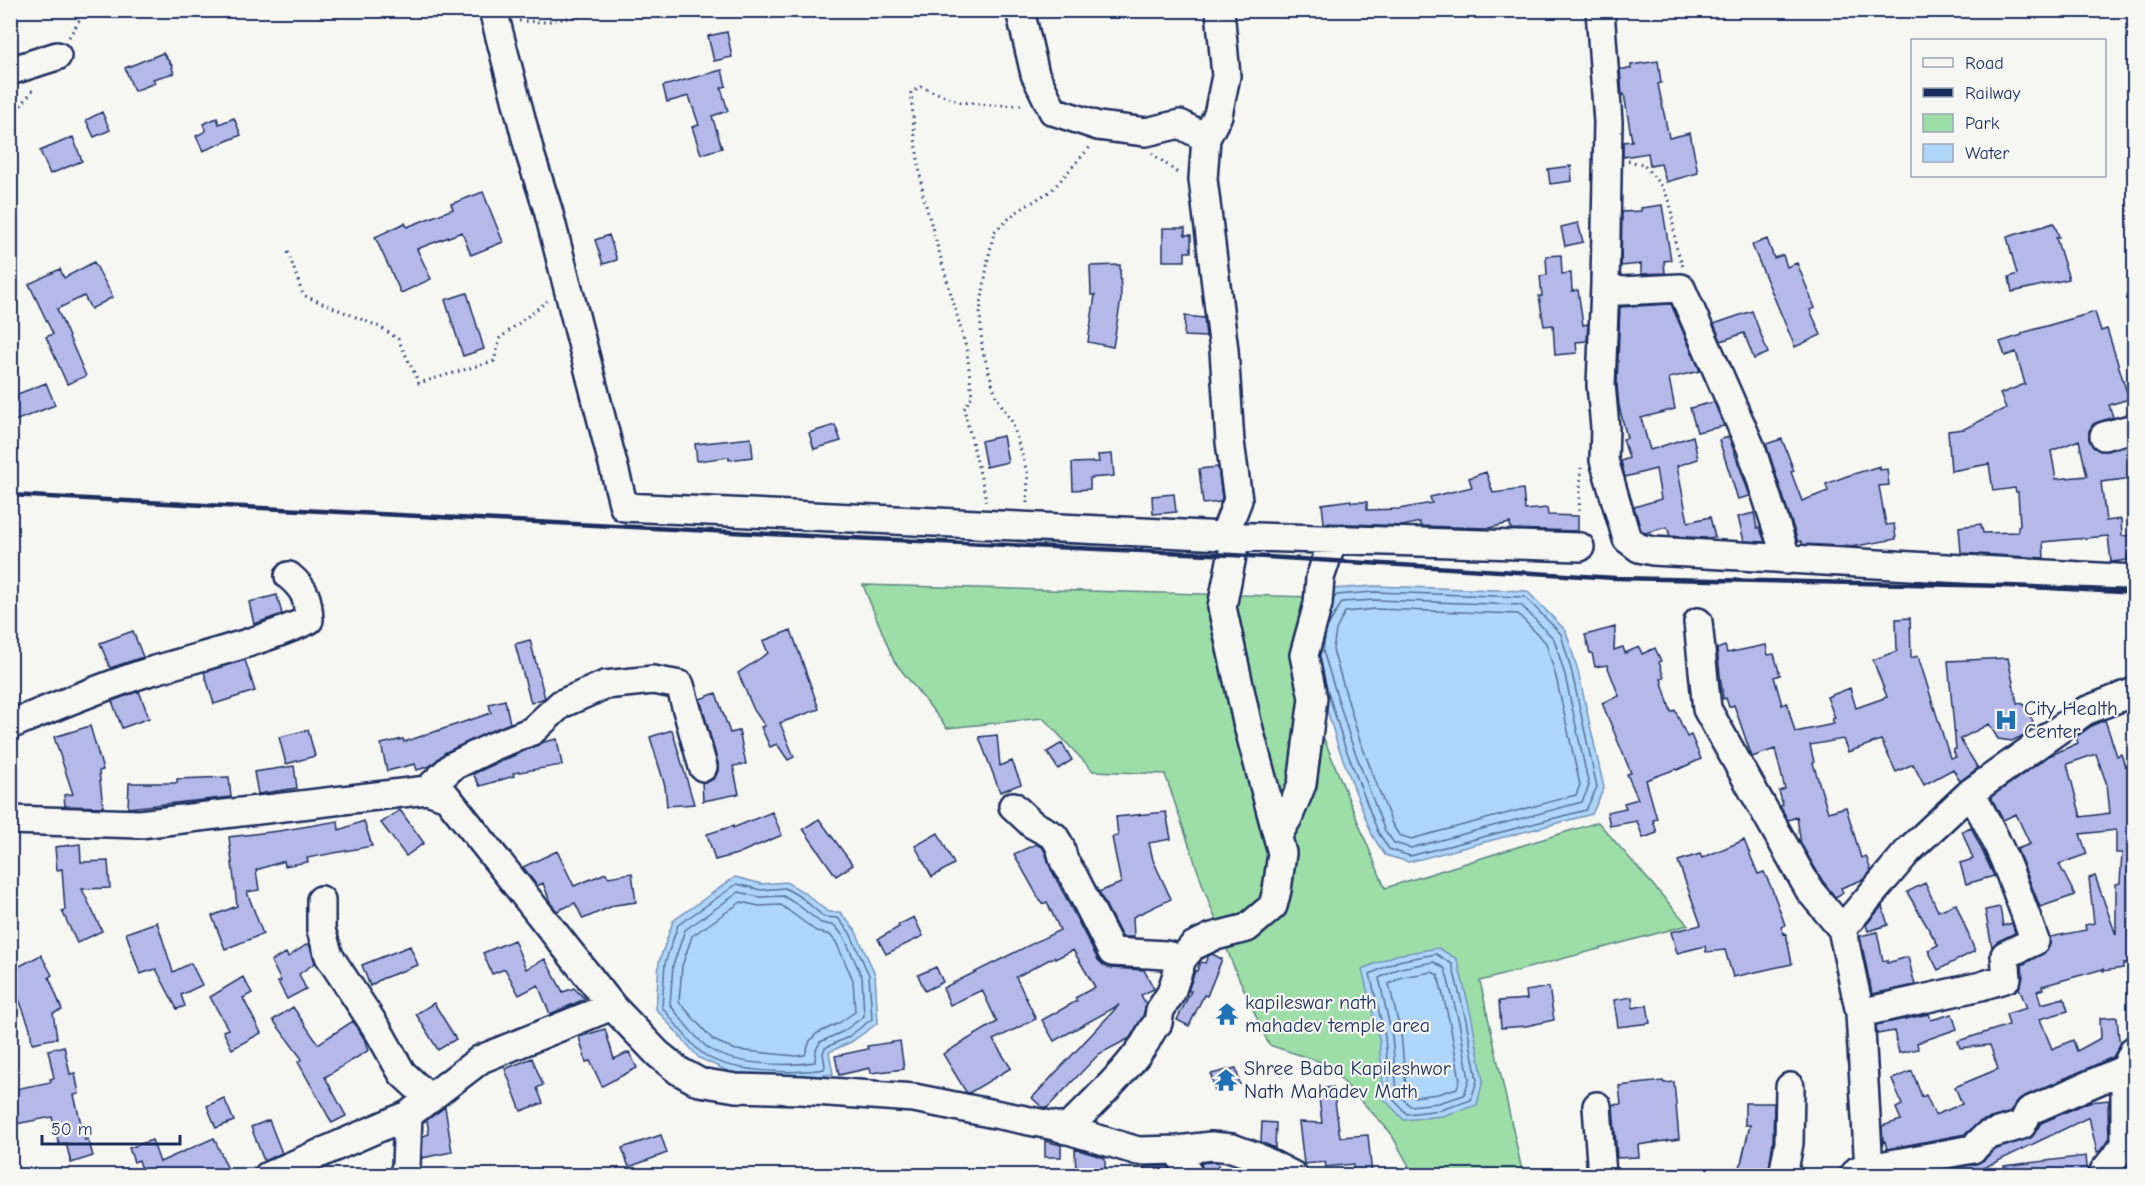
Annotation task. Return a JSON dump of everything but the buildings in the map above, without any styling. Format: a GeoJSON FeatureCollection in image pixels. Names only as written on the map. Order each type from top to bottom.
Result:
{"type":"FeatureCollection","features":[{"type":"Feature","properties":{"kind":"street"},"geometry":{"type":"LineString","coordinates":[[1020,10],[1035,74],[1053,111],[1102,127],[1146,132],[1180,124],[1206,138]]}},
{"type":"Feature","properties":{"kind":"street"},"geometry":{"type":"LineString","coordinates":[[1066,1130],[1111,1084],[1144,1045],[1152,1028],[1158,1023],[1160,1010],[1171,993],[1182,959],[1193,946],[1212,937],[1247,928],[1273,906],[1278,890],[1282,853],[1247,722],[1222,607],[1230,536],[1238,500],[1230,442],[1224,350],[1203,179],[1206,138],[1218,115],[1226,76],[1220,10]]}},
{"type":"Feature","properties":{"kind":"street"},"geometry":{"type":"LineString","coordinates":[[1600,10],[1608,122],[1601,385],[1605,427],[1604,460],[1627,539],[1639,548],[1653,551],[2134,579]]}},
{"type":"Feature","properties":{"kind":"street"},"geometry":{"type":"LineString","coordinates":[[494,16],[548,210],[624,507],[1230,536],[1581,547]]}},
{"type":"Feature","properties":{"kind":"street"},"geometry":{"type":"LineString","coordinates":[[10,71],[57,56]]}},
{"type":"Feature","properties":{"kind":"street"},"geometry":{"type":"LineString","coordinates":[[1605,285],[1620,291],[1681,288],[1751,448],[1787,560]]}},
{"type":"Feature","properties":{"kind":"street"},"geometry":{"type":"LineString","coordinates":[[2104,436],[2134,428]]}},
{"type":"Feature","properties":{"kind":"street"},"geometry":{"type":"LineString","coordinates":[[1278,835],[1288,818],[1302,784],[1313,698],[1304,655],[1318,604],[1320,578],[1333,539]]}},
{"type":"Feature","properties":{"kind":"street"},"geometry":{"type":"LineString","coordinates":[[10,725],[136,676],[278,634],[309,620],[308,598],[289,576]]}},
{"type":"Feature","properties":{"kind":"street"},"geometry":{"type":"LineString","coordinates":[[1698,622],[1707,710],[1810,891],[1842,929],[1860,1013],[1865,1174],[1973,1149],[1986,1136],[2022,1125],[2029,1111],[2130,1059]]}},
{"type":"Feature","properties":{"kind":"street"},"geometry":{"type":"LineString","coordinates":[[427,790],[453,765],[532,731],[561,704],[604,685],[653,680],[680,685],[703,767]]}},
{"type":"Feature","properties":{"kind":"street"},"geometry":{"type":"LineString","coordinates":[[1842,929],[1909,850],[1970,793],[2085,711],[2134,693]]}},
{"type":"Feature","properties":{"kind":"street"},"geometry":{"type":"LineString","coordinates":[[10,820],[140,824],[427,790],[447,796],[612,1006],[658,1054],[679,1071],[699,1082],[736,1088],[914,1098],[1066,1130],[1138,1151],[1211,1146],[1232,1148],[1257,1157],[1293,1176]]}},
{"type":"Feature","properties":{"kind":"street"},"geometry":{"type":"LineString","coordinates":[[1860,1013],[2007,978],[2005,955],[2035,941],[2006,861],[1988,821],[1970,793]]}},
{"type":"Feature","properties":{"kind":"street"},"geometry":{"type":"LineString","coordinates":[[1013,806],[1032,824],[1054,836],[1060,846],[1064,861],[1112,951],[1166,955],[1182,959]]}},
{"type":"Feature","properties":{"kind":"street"},"geometry":{"type":"LineString","coordinates":[[321,900],[321,930],[329,956],[379,1032],[402,1073],[430,1099]]}},
{"type":"Feature","properties":{"kind":"street"},"geometry":{"type":"LineString","coordinates":[[268,1176],[408,1115],[482,1059],[612,1006]]}},
{"type":"Feature","properties":{"kind":"street"},"geometry":{"type":"LineString","coordinates":[[2104,1176],[2104,1171],[2124,1145],[2130,1059]]}},
{"type":"Feature","properties":{"kind":"street"},"geometry":{"type":"LineString","coordinates":[[1782,1176],[1789,1143],[1790,1087]]}},
{"type":"Feature","properties":{"kind":"street"},"geometry":{"type":"LineString","coordinates":[[1597,1106],[1602,1176]]}},
{"type":"Feature","properties":{"kind":"street"},"geometry":{"type":"LineString","coordinates":[[403,1176],[406,1166],[408,1115]]}},
{"type":"Feature","properties":{"kind":"street"},"geometry":{"type":"LineString","coordinates":[[1178,1150],[1189,1176]]}},
{"type":"Feature","properties":{"kind":"path"},"geometry":{"type":"LineString","coordinates":[[494,16],[544,22],[615,10]]}},
{"type":"Feature","properties":{"kind":"path"},"geometry":{"type":"LineString","coordinates":[[982,524],[985,494],[964,409],[972,396],[967,351],[923,195],[911,93],[921,87],[961,102],[1051,107]]}},
{"type":"Feature","properties":{"kind":"path"},"geometry":{"type":"LineString","coordinates":[[1025,526],[1028,475],[1012,422],[996,396],[982,348],[980,310],[988,260],[994,232],[1015,213],[1052,190],[1090,147],[1102,127]]}},
{"type":"Feature","properties":{"kind":"path"},"geometry":{"type":"LineString","coordinates":[[1149,151],[1192,183],[1204,196]]}},
{"type":"Feature","properties":{"kind":"path"},"geometry":{"type":"LineString","coordinates":[[1608,160],[1643,164],[1662,187],[1670,202],[1676,246],[1686,276]]}},
{"type":"Feature","properties":{"kind":"path"},"geometry":{"type":"LineString","coordinates":[[288,252],[303,295],[380,327],[398,339],[419,383],[494,361],[500,338],[548,300]]}},
{"type":"Feature","properties":{"kind":"green space"},"geometry":{"type":"Polygon","coordinates":[[[863,585],[1313,597],[1293,663],[1385,888],[1598,822],[1688,925],[1480,981],[1523,1175],[1414,1175],[1390,1132],[1327,1064],[1269,1045],[1233,965],[1204,889],[1165,774],[1093,771],[1043,718],[947,728],[894,661],[863,585]]]}},
{"type":"Feature","properties":{"kind":"water"},"geometry":{"type":"Polygon","coordinates":[[[1374,586],[1527,591],[1566,631],[1578,671],[1604,788],[1592,814],[1409,862],[1385,855],[1372,835],[1338,746],[1309,651],[1332,589],[1374,586]]]}},
{"type":"Feature","properties":{"kind":"water"},"geometry":{"type":"Polygon","coordinates":[[[735,877],[762,884],[786,882],[805,893],[828,912],[840,912],[855,930],[875,974],[878,1023],[851,1042],[829,1052],[833,1074],[797,1079],[730,1072],[699,1058],[656,1009],[659,962],[673,921],[735,877]]]}},
{"type":"Feature","properties":{"kind":"water"},"geometry":{"type":"Polygon","coordinates":[[[1438,948],[1457,959],[1472,1019],[1483,1080],[1477,1105],[1442,1116],[1404,1120],[1384,1099],[1379,1038],[1362,969],[1396,955],[1438,948]]]}},
{"type":"Feature","properties":{"kind":"railway"},"geometry":{"type":"LineString","coordinates":[[10,495],[1232,555],[1615,578],[2008,586],[2134,591]]}},
{"type":"Feature","properties":{"kind":"place","name":"City Health Center"},"geometry":{"type":"Point","coordinates":[2006,720]}},
{"type":"Feature","properties":{"kind":"place","name":"kapileswar nath mahadev temple area"},"geometry":{"type":"Point","coordinates":[1227,1014]}},
{"type":"Feature","properties":{"kind":"place","name":"Shree Baba Kapileshwor Nath Mahadev Math"},"geometry":{"type":"Point","coordinates":[1226,1080]}}]}
